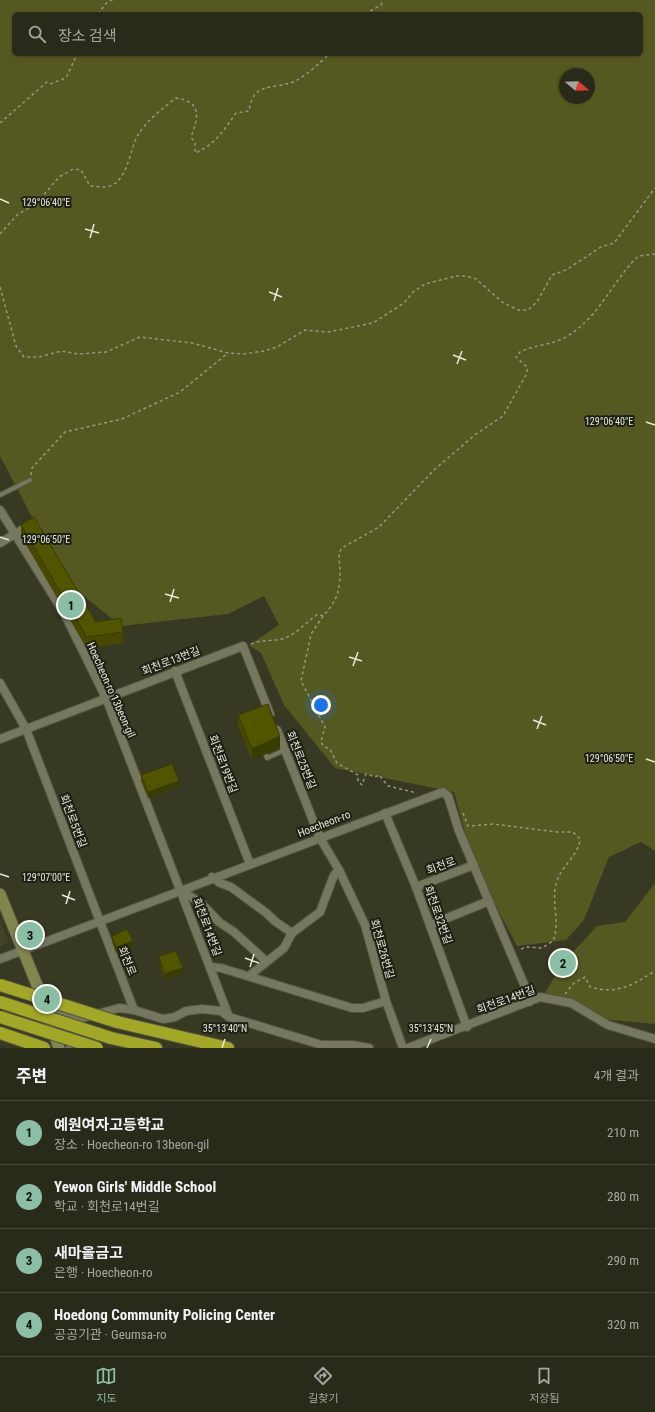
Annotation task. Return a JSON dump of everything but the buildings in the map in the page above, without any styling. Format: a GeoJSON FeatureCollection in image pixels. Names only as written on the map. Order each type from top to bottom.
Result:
{"type":"FeatureCollection","features":[{"type":"Feature","properties":{"kind":"highway"},"geometry":{"type":"LineString","coordinates":[[0,985],[117,1022],[228,1048]]}},
{"type":"Feature","properties":{"kind":"highway"},"geometry":{"type":"LineString","coordinates":[[0,1002],[111,1038],[156,1048]]}},
{"type":"Feature","properties":{"kind":"highway"},"geometry":{"type":"LineString","coordinates":[[0,1017],[97,1048]]}},
{"type":"Feature","properties":{"kind":"highway"},"geometry":{"type":"LineString","coordinates":[[0,1032],[44,1048]]}},
{"type":"Feature","properties":{"kind":"main road"},"geometry":{"type":"LineString","coordinates":[[0,894],[59,1048]]}},
{"type":"Feature","properties":{"kind":"street","name":"Hoecheon-ro 13beon-gil"},"geometry":{"type":"LineString","coordinates":[[0,510],[64,613],[106,698],[182,892]]}},
{"type":"Feature","properties":{"kind":"street"},"geometry":{"type":"LineString","coordinates":[[0,542],[32,524]]}},
{"type":"Feature","properties":{"kind":"street","name":"회천로13번길"},"geometry":{"type":"LineString","coordinates":[[106,698],[243,646]]}},
{"type":"Feature","properties":{"kind":"street","name":"회천로25번길"},"geometry":{"type":"LineString","coordinates":[[243,646],[320,838]]}},
{"type":"Feature","properties":{"kind":"street","name":"회천로19번길"},"geometry":{"type":"LineString","coordinates":[[175,671],[250,864]]}},
{"type":"Feature","properties":{"kind":"street","name":"회천로5번길"},"geometry":{"type":"LineString","coordinates":[[0,683],[26,729],[99,921]]}},
{"type":"Feature","properties":{"kind":"street"},"geometry":{"type":"LineString","coordinates":[[0,739],[106,698]]}},
{"type":"Feature","properties":{"kind":"street","name":"Hoecheon-ro"},"geometry":{"type":"LineString","coordinates":[[0,959],[22,949],[182,892],[212,878],[443,792],[448,796],[459,831],[529,996],[529,1002]]}},
{"type":"Feature","properties":{"kind":"street","name":"회천로32번길"},"geometry":{"type":"LineString","coordinates":[[385,813],[416,887],[467,1027]]}},
{"type":"Feature","properties":{"kind":"street","name":"회천로26번길"},"geometry":{"type":"LineString","coordinates":[[320,838],[339,870],[365,925],[386,1001],[403,1048]]}},
{"type":"Feature","properties":{"kind":"street","name":"회천로"},"geometry":{"type":"LineString","coordinates":[[416,887],[474,865]]}},
{"type":"Feature","properties":{"kind":"street"},"geometry":{"type":"LineString","coordinates":[[249,976],[284,948],[292,933],[320,912],[334,875],[339,870]]}},
{"type":"Feature","properties":{"kind":"street"},"geometry":{"type":"LineString","coordinates":[[212,878],[243,895],[292,933]]}},
{"type":"Feature","properties":{"kind":"street","name":"회천로14번길"},"geometry":{"type":"LineString","coordinates":[[182,892],[202,904],[219,922],[234,932],[266,962]]}},
{"type":"Feature","properties":{"kind":"street","name":"회천로14번길"},"geometry":{"type":"LineString","coordinates":[[182,892],[230,1017]]}},
{"type":"Feature","properties":{"kind":"street"},"geometry":{"type":"LineString","coordinates":[[430,925],[490,901]]}},
{"type":"Feature","properties":{"kind":"street","name":"회천로"},"geometry":{"type":"LineString","coordinates":[[99,921],[134,1010]]}},
{"type":"Feature","properties":{"kind":"street","name":"회천로14번길"},"geometry":{"type":"LineString","coordinates":[[210,967],[221,968],[249,976],[352,1008],[363,1008],[386,1001]]}},
{"type":"Feature","properties":{"kind":"street","name":"회천로14번길"},"geometry":{"type":"LineString","coordinates":[[408,1048],[467,1027],[540,998],[571,1003],[608,1025],[655,1039]]}},
{"type":"Feature","properties":{"kind":"street"},"geometry":{"type":"LineString","coordinates":[[45,1010],[78,1019],[119,1008],[134,1010],[163,1019],[175,1017],[186,1011],[202,1009],[221,1011],[230,1017],[322,1045],[352,1045],[369,1048]]}},
{"type":"Feature","properties":{"kind":"street"},"geometry":{"type":"LineString","coordinates":[[70,1048],[78,1019]]}},
{"type":"Feature","properties":{"kind":"lane"},"geometry":{"type":"LineString","coordinates":[[0,495],[30,480]]}},
{"type":"Feature","properties":{"kind":"lane"},"geometry":{"type":"LineString","coordinates":[[262,744],[267,758],[285,750]]}},
{"type":"Feature","properties":{"kind":"path"},"geometry":{"type":"LineString","coordinates":[[100,12],[108,1],[113,0]]}},
{"type":"Feature","properties":{"kind":"path"},"geometry":{"type":"LineString","coordinates":[[368,12],[381,4],[383,0]]}},
{"type":"Feature","properties":{"kind":"path"},"geometry":{"type":"LineString","coordinates":[[0,124],[47,82],[50,84],[68,76],[76,56]]}},
{"type":"Feature","properties":{"kind":"path"},"geometry":{"type":"LineString","coordinates":[[0,234],[18,214],[35,204],[59,177],[73,169],[81,170],[90,186],[105,187],[112,185],[123,174],[138,135],[148,123],[176,98],[184,100],[195,107],[198,118],[191,137],[194,143],[195,152],[206,148],[221,135],[236,114],[249,111],[250,100],[262,88],[293,82],[326,56]]}},
{"type":"Feature","properties":{"kind":"path"},"geometry":{"type":"LineString","coordinates":[[0,287],[16,346],[24,358],[39,357],[62,351],[78,354],[106,352],[140,337],[192,343],[228,353],[243,354],[264,351],[277,347],[305,330],[328,332],[373,323],[404,303],[414,292],[425,284],[456,276],[466,276],[476,279],[502,302],[518,310],[528,310],[537,302],[552,275],[566,270],[601,247],[614,243],[655,188]]}},
{"type":"Feature","properties":{"kind":"path"},"geometry":{"type":"LineString","coordinates":[[243,646],[284,638],[298,631],[309,620],[318,614],[323,616],[334,605],[339,592],[339,555],[342,548],[379,527],[435,469],[476,434],[503,416],[527,373],[527,367],[516,357],[520,352],[563,338],[586,322],[635,259],[639,256],[655,254]]}},
{"type":"Feature","properties":{"kind":"path"},"geometry":{"type":"LineString","coordinates":[[30,480],[32,468],[65,432],[122,419],[180,392],[228,353]]}},
{"type":"Feature","properties":{"kind":"path"},"geometry":{"type":"LineString","coordinates":[[556,1001],[574,983],[585,977],[590,987],[605,992],[632,986],[655,971]]}},
{"type":"Feature","properties":{"kind":"shaded area"},"geometry":{"type":"Polygon","coordinates":[[[0,920],[9,943],[0,947],[0,920]]]}},
{"type":"Feature","properties":{"kind":"green space"},"geometry":{"type":"Polygon","coordinates":[[[0,0],[655,0],[655,851],[641,842],[609,857],[584,920],[566,940],[517,946],[474,865],[454,792],[335,768],[284,705],[261,653],[249,645],[279,625],[264,596],[228,614],[121,626],[66,582],[0,456],[0,0]]]}},
{"type":"Feature","properties":{"kind":"green space"},"geometry":{"type":"Polygon","coordinates":[[[655,883],[655,1024],[611,1020],[543,996],[563,963],[597,926],[625,922],[655,883]]]}},
{"type":"Feature","properties":{"kind":"place","name":"예원여자고등학교"},"geometry":{"type":"Point","coordinates":[71,605]}},
{"type":"Feature","properties":{"kind":"place","name":"새마을금고"},"geometry":{"type":"Point","coordinates":[30,935]}},
{"type":"Feature","properties":{"kind":"place","name":"Yewon Girls' Middle School"},"geometry":{"type":"Point","coordinates":[563,963]}},
{"type":"Feature","properties":{"kind":"place","name":"Hoedong Community Policing Center"},"geometry":{"type":"Point","coordinates":[47,999]}}]}
